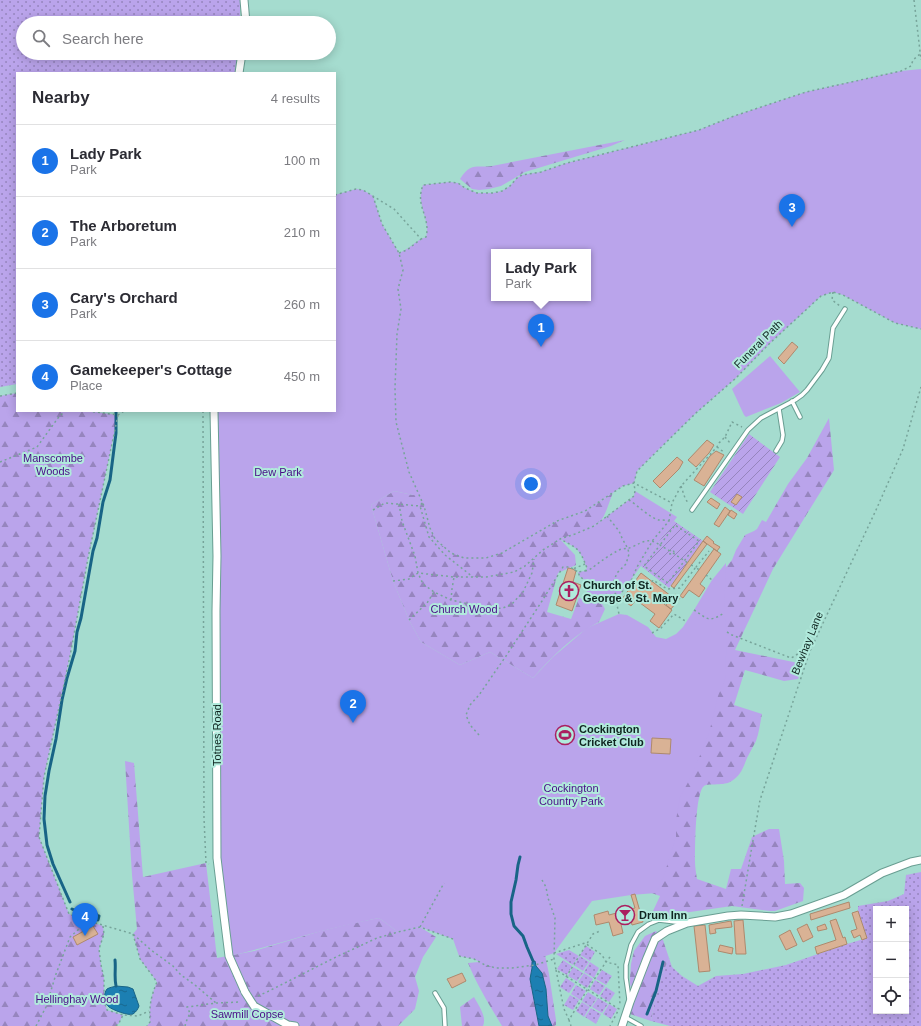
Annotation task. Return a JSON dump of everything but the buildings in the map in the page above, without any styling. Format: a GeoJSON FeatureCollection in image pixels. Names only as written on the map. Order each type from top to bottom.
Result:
{"type":"FeatureCollection","features":[{"type":"Feature","properties":{"kind":"street"},"geometry":{"type":"LineString","coordinates":[[244,0],[245,16]]}},
{"type":"Feature","properties":{"kind":"street"},"geometry":{"type":"LineString","coordinates":[[239,72],[241,60]]}},
{"type":"Feature","properties":{"kind":"street","name":"Totnes Road"},"geometry":{"type":"LineString","coordinates":[[214,412],[217,556],[217,858],[229,956],[245,992],[254,1006],[288,1025],[296,1026]]}},
{"type":"Feature","properties":{"kind":"street"},"geometry":{"type":"LineString","coordinates":[[622,1026],[655,939],[667,931],[687,923],[728,916],[741,915],[775,917],[791,914],[844,895],[882,873],[911,862],[921,860]]}},
{"type":"Feature","properties":{"kind":"lane"},"geometry":{"type":"LineString","coordinates":[[692,510],[748,430],[761,418],[802,395],[807,390],[829,358],[833,328],[845,309]]}},
{"type":"Feature","properties":{"kind":"lane"},"geometry":{"type":"LineString","coordinates":[[792,401],[800,417]]}},
{"type":"Feature","properties":{"kind":"lane"},"geometry":{"type":"LineString","coordinates":[[776,451],[782,442],[783,435],[779,409]]}},
{"type":"Feature","properties":{"kind":"lane"},"geometry":{"type":"LineString","coordinates":[[630,1002],[626,978],[626,964],[631,945],[638,932],[649,924],[658,920],[687,923]]}},
{"type":"Feature","properties":{"kind":"lane"},"geometry":{"type":"LineString","coordinates":[[435,993],[444,1008],[445,1026]]}},
{"type":"Feature","properties":{"kind":"lane"},"geometry":{"type":"LineString","coordinates":[[626,1017],[640,1026]]}},
{"type":"Feature","properties":{"kind":"path"},"geometry":{"type":"LineString","coordinates":[[914,0],[921,60]]}},
{"type":"Feature","properties":{"kind":"path"},"geometry":{"type":"LineString","coordinates":[[399,253],[407,250],[421,239],[426,238],[427,228],[420,200],[423,185],[450,182],[458,183],[477,193],[493,193],[502,191],[522,175],[541,172],[567,163],[699,130],[734,116],[806,92],[901,71],[911,66],[913,60],[920,54]]}},
{"type":"Feature","properties":{"kind":"path"},"geometry":{"type":"LineString","coordinates":[[336,195],[356,189],[363,190],[394,209],[421,239]]}},
{"type":"Feature","properties":{"kind":"path"},"geometry":{"type":"LineString","coordinates":[[373,196],[382,224],[399,253],[403,270],[398,289],[401,309],[397,334],[395,388],[396,422],[410,472],[435,539],[451,553],[464,558],[486,558],[502,553],[556,521],[585,511],[622,486],[634,483],[672,503]]}},
{"type":"Feature","properties":{"kind":"path"},"geometry":{"type":"LineString","coordinates":[[845,309],[832,300],[833,292],[843,295],[894,323],[921,329]]}},
{"type":"Feature","properties":{"kind":"path","name":"Funeral Path"},"geometry":{"type":"LineString","coordinates":[[629,500],[634,496],[634,483],[637,471],[821,296],[833,292]]}},
{"type":"Feature","properties":{"kind":"path","name":"Bewhay Lane"},"geometry":{"type":"LineString","coordinates":[[741,915],[760,800],[810,651],[876,510],[903,448],[921,387]]}},
{"type":"Feature","properties":{"kind":"path"},"geometry":{"type":"LineString","coordinates":[[0,396],[16,393]]}},
{"type":"Feature","properties":{"kind":"path"},"geometry":{"type":"LineString","coordinates":[[0,462],[37,447],[64,412]]}},
{"type":"Feature","properties":{"kind":"path"},"geometry":{"type":"LineString","coordinates":[[95,412],[118,415],[122,412]]}},
{"type":"Feature","properties":{"kind":"path"},"geometry":{"type":"LineString","coordinates":[[203,412],[204,818],[206,863],[218,866]]}},
{"type":"Feature","properties":{"kind":"path"},"geometry":{"type":"LineString","coordinates":[[118,415],[88,558],[70,656],[44,777],[39,837],[70,914],[103,926],[133,934],[151,950],[173,966],[180,975],[195,985],[216,1003]]}},
{"type":"Feature","properties":{"kind":"path"},"geometry":{"type":"LineString","coordinates":[[619,614],[617,604],[618,597],[632,579],[637,567],[653,540],[669,521],[672,503],[681,486],[725,437],[732,422],[748,430]]}},
{"type":"Feature","properties":{"kind":"path"},"geometry":{"type":"LineString","coordinates":[[725,437],[735,448]]}},
{"type":"Feature","properties":{"kind":"path"},"geometry":{"type":"LineString","coordinates":[[717,447],[726,454],[731,454]]}},
{"type":"Feature","properties":{"kind":"path"},"geometry":{"type":"LineString","coordinates":[[681,486],[685,498],[692,510]]}},
{"type":"Feature","properties":{"kind":"path"},"geometry":{"type":"LineString","coordinates":[[393,581],[409,579],[418,573],[454,577],[486,577],[514,572],[525,566],[543,550],[560,540],[594,526],[629,500],[649,516],[658,520],[669,521]]}},
{"type":"Feature","properties":{"kind":"path"},"geometry":{"type":"LineString","coordinates":[[373,510],[385,503],[420,506]]}},
{"type":"Feature","properties":{"kind":"path"},"geometry":{"type":"LineString","coordinates":[[422,503],[420,506],[429,537],[445,555],[473,577]]}},
{"type":"Feature","properties":{"kind":"path"},"geometry":{"type":"LineString","coordinates":[[399,504],[402,521],[415,556],[418,573],[423,584],[434,592],[451,600],[490,609],[503,608],[512,604],[523,592],[532,574],[534,558]]}},
{"type":"Feature","properties":{"kind":"path"},"geometry":{"type":"LineString","coordinates":[[607,516],[619,531],[629,554],[626,564],[617,573],[611,588],[618,597]]}},
{"type":"Feature","properties":{"kind":"path"},"geometry":{"type":"LineString","coordinates":[[674,525],[699,541],[668,583],[644,566],[660,545],[674,525]]}},
{"type":"Feature","properties":{"kind":"path"},"geometry":{"type":"LineString","coordinates":[[560,540],[577,548],[582,555],[587,568],[585,571]]}},
{"type":"Feature","properties":{"kind":"path"},"geometry":{"type":"LineString","coordinates":[[479,735],[470,725],[466,715],[470,705],[479,696],[506,656],[563,567],[570,567],[578,572],[590,570],[600,562],[622,549],[628,549],[637,544],[653,540],[670,551],[673,550],[674,553],[688,563]]}},
{"type":"Feature","properties":{"kind":"path"},"geometry":{"type":"LineString","coordinates":[[656,575],[653,580],[666,589],[680,588],[709,551]]}},
{"type":"Feature","properties":{"kind":"path"},"geometry":{"type":"LineString","coordinates":[[585,564],[573,569],[578,572],[580,577],[589,582],[585,597],[606,594],[618,597]]}},
{"type":"Feature","properties":{"kind":"path"},"geometry":{"type":"LineString","coordinates":[[691,565],[699,570]]}},
{"type":"Feature","properties":{"kind":"path"},"geometry":{"type":"LineString","coordinates":[[706,575],[712,580]]}},
{"type":"Feature","properties":{"kind":"path"},"geometry":{"type":"LineString","coordinates":[[451,600],[454,577]]}},
{"type":"Feature","properties":{"kind":"path"},"geometry":{"type":"LineString","coordinates":[[409,620],[427,603],[434,592]]}},
{"type":"Feature","properties":{"kind":"path"},"geometry":{"type":"LineString","coordinates":[[694,610],[706,618],[714,619],[724,613]]}},
{"type":"Feature","properties":{"kind":"path"},"geometry":{"type":"LineString","coordinates":[[652,633],[661,628],[674,614],[687,622]]}},
{"type":"Feature","properties":{"kind":"path"},"geometry":{"type":"LineString","coordinates":[[727,632],[791,658],[800,652],[810,651]]}},
{"type":"Feature","properties":{"kind":"path"},"geometry":{"type":"LineString","coordinates":[[542,880],[546,887],[555,918],[554,959],[564,1008],[571,1026]]}},
{"type":"Feature","properties":{"kind":"path"},"geometry":{"type":"LineString","coordinates":[[420,927],[444,883]]}},
{"type":"Feature","properties":{"kind":"path"},"geometry":{"type":"LineString","coordinates":[[36,1026],[46,1007],[56,974],[70,937],[88,921]]}},
{"type":"Feature","properties":{"kind":"path"},"geometry":{"type":"LineString","coordinates":[[103,926],[104,934],[99,949],[100,965],[104,978],[104,1001],[107,1010],[123,1015],[138,1016],[149,1012]]}},
{"type":"Feature","properties":{"kind":"path"},"geometry":{"type":"LineString","coordinates":[[257,996],[377,938],[420,927],[453,939]]}},
{"type":"Feature","properties":{"kind":"path"},"geometry":{"type":"LineString","coordinates":[[566,977],[593,934],[600,931]]}},
{"type":"Feature","properties":{"kind":"path"},"geometry":{"type":"LineString","coordinates":[[133,934],[140,959],[157,982],[150,1000],[150,1022],[147,1026]]}},
{"type":"Feature","properties":{"kind":"path"},"geometry":{"type":"LineString","coordinates":[[554,953],[585,943],[602,955],[606,962],[618,965],[620,1007],[610,1026]]}},
{"type":"Feature","properties":{"kind":"path"},"geometry":{"type":"LineString","coordinates":[[459,956],[474,959],[496,968],[512,968],[535,965],[554,959]]}},
{"type":"Feature","properties":{"kind":"path"},"geometry":{"type":"LineString","coordinates":[[569,1020],[587,990],[610,957]]}},
{"type":"Feature","properties":{"kind":"path"},"geometry":{"type":"LineString","coordinates":[[556,970],[619,1009]]}},
{"type":"Feature","properties":{"kind":"path"},"geometry":{"type":"LineString","coordinates":[[185,1026],[190,1013],[187,1007],[246,1001]]}},
{"type":"Feature","properties":{"kind":"path"},"geometry":{"type":"LineString","coordinates":[[116,1026],[123,1015]]}},
{"type":"Feature","properties":{"kind":"green space"},"geometry":{"type":"Polygon","coordinates":[[[0,0],[240,0],[240,16],[16,16],[16,60],[236,60],[235,72],[16,72],[16,384],[0,387],[0,0]]]}},
{"type":"Feature","properties":{"kind":"green space"},"geometry":{"type":"Polygon","coordinates":[[[921,69],[921,329],[895,323],[843,295],[833,292],[821,296],[769,344],[736,378],[696,413],[637,471],[634,483],[623,486],[585,511],[557,521],[502,553],[486,558],[464,558],[451,553],[435,539],[419,495],[394,491],[371,505],[393,581],[409,620],[421,642],[460,665],[490,652],[533,678],[553,657],[587,628],[619,614],[627,615],[648,627],[656,637],[666,639],[676,634],[683,627],[712,580],[726,563],[724,613],[727,632],[725,679],[718,696],[709,733],[692,775],[680,797],[676,820],[676,837],[664,875],[656,893],[592,901],[554,953],[512,968],[496,968],[485,965],[474,959],[459,956],[453,939],[420,927],[398,932],[379,918],[329,929],[229,956],[217,858],[214,412],[336,412],[336,195],[356,189],[363,190],[373,196],[382,224],[399,253],[426,237],[427,227],[421,202],[421,191],[423,185],[450,182],[458,183],[477,193],[493,193],[502,191],[522,175],[541,172],[567,163],[699,130],[734,116],[806,92],[901,71],[921,69]]]}},
{"type":"Feature","properties":{"kind":"green space"},"geometry":{"type":"Polygon","coordinates":[[[625,140],[611,146],[525,172],[501,186],[489,189],[472,189],[460,179],[467,170],[474,167],[492,166],[625,140]]]}},
{"type":"Feature","properties":{"kind":"green space"},"geometry":{"type":"Polygon","coordinates":[[[770,356],[800,392],[781,403],[746,417],[732,389],[770,356]]]}},
{"type":"Feature","properties":{"kind":"green space","name":"Manscombe Woods"},"geometry":{"type":"Polygon","coordinates":[[[16,393],[16,412],[96,412],[118,415],[88,558],[70,656],[44,777],[39,837],[69,914],[103,926],[104,934],[99,949],[104,978],[104,1001],[107,1010],[123,1015],[116,1026],[0,1026],[0,396],[16,393]]]}},
{"type":"Feature","properties":{"kind":"green space"},"geometry":{"type":"Polygon","coordinates":[[[829,418],[834,470],[773,569],[735,650],[803,664],[798,679],[784,681],[745,670],[734,705],[762,714],[757,738],[743,768],[737,777],[727,783],[704,786],[699,799],[696,822],[695,868],[697,879],[726,889],[731,869],[741,869],[752,837],[769,829],[779,829],[784,861],[785,884],[800,883],[804,888],[803,901],[775,911],[732,906],[660,917],[653,911],[660,896],[629,885],[605,888],[543,945],[549,974],[556,1025],[552,1026],[548,1016],[546,989],[542,973],[532,962],[530,979],[539,1026],[502,1026],[488,1003],[468,963],[500,960],[679,640],[732,560],[745,535],[757,529],[762,520],[766,522],[788,484],[807,458],[829,418]]]}},
{"type":"Feature","properties":{"kind":"green space"},"geometry":{"type":"Polygon","coordinates":[[[749,434],[780,457],[743,514],[710,492],[749,434]]]}},
{"type":"Feature","properties":{"kind":"green space","name":"Church Wood"},"geometry":{"type":"Polygon","coordinates":[[[394,491],[413,495],[419,494],[435,539],[451,553],[502,553],[557,521],[585,511],[613,493],[602,519],[598,523],[594,526],[560,539],[575,555],[576,565],[558,573],[547,612],[571,619],[579,598],[601,602],[605,609],[599,622],[580,633],[555,654],[533,678],[490,652],[460,665],[421,642],[409,620],[393,581],[371,505],[394,491]]]}},
{"type":"Feature","properties":{"kind":"green space"},"geometry":{"type":"Polygon","coordinates":[[[635,491],[677,517],[618,597],[607,594],[600,597],[585,597],[589,582],[580,577],[578,572],[585,571],[587,568],[584,561],[577,550],[560,539],[594,526],[634,496],[635,491]]]}},
{"type":"Feature","properties":{"kind":"green space"},"geometry":{"type":"Polygon","coordinates":[[[674,521],[703,541],[669,588],[641,566],[674,521]]]}},
{"type":"Feature","properties":{"kind":"green space","name":"Sawmill Copse"},"geometry":{"type":"Polygon","coordinates":[[[125,761],[134,763],[143,877],[206,863],[217,958],[254,951],[321,931],[379,918],[398,932],[420,927],[436,937],[423,957],[415,977],[419,991],[415,1009],[398,1026],[147,1026],[150,1022],[151,1001],[157,982],[140,959],[133,934],[137,929],[125,761]]]}},
{"type":"Feature","properties":{"kind":"green space"},"geometry":{"type":"Polygon","coordinates":[[[921,872],[921,1026],[670,1026],[651,1021],[658,989],[669,958],[672,967],[682,976],[698,986],[716,976],[743,974],[786,965],[867,938],[858,911],[858,906],[888,901],[904,894],[906,875],[921,872]]]}},
{"type":"Feature","properties":{"kind":"green space"},"geometry":{"type":"Polygon","coordinates":[[[656,931],[663,940],[669,958],[658,989],[651,1021],[630,1014],[634,1002],[630,978],[634,951],[645,936],[656,931]]]}},
{"type":"Feature","properties":{"kind":"green space"},"geometry":{"type":"Polygon","coordinates":[[[586,946],[595,952],[590,961],[580,955],[586,946]]]}},
{"type":"Feature","properties":{"kind":"green space"},"geometry":{"type":"Polygon","coordinates":[[[569,950],[579,956],[573,965],[556,954],[569,950]]]}},
{"type":"Feature","properties":{"kind":"green space"},"geometry":{"type":"Polygon","coordinates":[[[580,956],[589,962],[583,971],[574,965],[580,956]]]}},
{"type":"Feature","properties":{"kind":"green space"},"geometry":{"type":"Polygon","coordinates":[[[563,960],[572,966],[567,975],[557,969],[563,960]]]}},
{"type":"Feature","properties":{"kind":"green space"},"geometry":{"type":"Polygon","coordinates":[[[590,962],[599,968],[594,978],[584,972],[590,962]]]}},
{"type":"Feature","properties":{"kind":"green space"},"geometry":{"type":"Polygon","coordinates":[[[573,967],[583,973],[577,981],[568,976],[573,967]]]}},
{"type":"Feature","properties":{"kind":"green space"},"geometry":{"type":"Polygon","coordinates":[[[602,970],[612,976],[606,985],[596,979],[602,970]]]}},
{"type":"Feature","properties":{"kind":"green space"},"geometry":{"type":"Polygon","coordinates":[[[584,973],[593,979],[587,988],[578,982],[584,973]]]}},
{"type":"Feature","properties":{"kind":"green space"},"geometry":{"type":"Polygon","coordinates":[[[566,978],[575,984],[569,993],[560,987],[566,978]]]}},
{"type":"Feature","properties":{"kind":"green space"},"geometry":{"type":"Polygon","coordinates":[[[595,980],[605,986],[599,995],[590,989],[595,980]]]}},
{"type":"Feature","properties":{"kind":"green space"},"geometry":{"type":"Polygon","coordinates":[[[576,985],[586,991],[580,1000],[571,994],[576,985]]]}},
{"type":"Feature","properties":{"kind":"green space"},"geometry":{"type":"Polygon","coordinates":[[[606,987],[615,993],[609,1002],[600,996],[606,987]]]}},
{"type":"Feature","properties":{"kind":"green space"},"geometry":{"type":"Polygon","coordinates":[[[588,992],[597,998],[591,1007],[582,1001],[588,992]]]}},
{"type":"Feature","properties":{"kind":"green space"},"geometry":{"type":"Polygon","coordinates":[[[570,995],[579,1000],[573,1010],[564,1005],[570,995]]]}},
{"type":"Feature","properties":{"kind":"green space"},"geometry":{"type":"Polygon","coordinates":[[[474,997],[483,1015],[483,1026],[462,1026],[460,1007],[474,997]]]}},
{"type":"Feature","properties":{"kind":"green space"},"geometry":{"type":"Polygon","coordinates":[[[598,998],[608,1004],[602,1013],[592,1007],[598,998]]]}},
{"type":"Feature","properties":{"kind":"green space"},"geometry":{"type":"Polygon","coordinates":[[[582,1002],[590,1007],[584,1017],[576,1011],[582,1002]]]}},
{"type":"Feature","properties":{"kind":"green space"},"geometry":{"type":"Polygon","coordinates":[[[609,1004],[617,1009],[611,1019],[603,1014],[609,1004]]]}},
{"type":"Feature","properties":{"kind":"green space"},"geometry":{"type":"Polygon","coordinates":[[[591,1008],[601,1014],[596,1024],[585,1017],[591,1008]]]}},
{"type":"Feature","properties":{"kind":"water"},"geometry":{"type":"Polygon","coordinates":[[[535,961],[536,966],[542,973],[546,989],[548,1016],[552,1026],[539,1026],[530,979],[532,962],[535,961]]]}},
{"type":"Feature","properties":{"kind":"water"},"geometry":{"type":"Polygon","coordinates":[[[116,986],[133,989],[139,1006],[133,1014],[117,1011],[109,1007],[106,1003],[105,996],[107,989],[116,986]]]}},
{"type":"Feature","properties":{"kind":"waterway"},"geometry":{"type":"LineString","coordinates":[[70,902],[53,864],[47,845],[44,819],[45,796],[62,700],[75,651],[77,632],[103,502],[110,480],[116,433],[116,412]]}},
{"type":"Feature","properties":{"kind":"waterway"},"geometry":{"type":"LineString","coordinates":[[520,857],[511,902],[511,914],[514,926],[523,936],[533,961]]}},
{"type":"Feature","properties":{"kind":"waterway"},"geometry":{"type":"LineString","coordinates":[[72,909],[77,910],[88,917]]}},
{"type":"Feature","properties":{"kind":"waterway"},"geometry":{"type":"LineString","coordinates":[[94,911],[97,915]]}},
{"type":"Feature","properties":{"kind":"waterway"},"geometry":{"type":"LineString","coordinates":[[98,920],[99,916]]}},
{"type":"Feature","properties":{"kind":"waterway"},"geometry":{"type":"LineString","coordinates":[[115,960],[116,986]]}},
{"type":"Feature","properties":{"kind":"waterway"},"geometry":{"type":"LineString","coordinates":[[647,1014],[656,991],[663,962]]}},
{"type":"Feature","properties":{"kind":"waterway"},"geometry":{"type":"LineString","coordinates":[[92,1001],[105,1000]]}},
{"type":"Feature","properties":{"kind":"place","name":"Cary's Orchard"},"geometry":{"type":"Point","coordinates":[792,227]}},
{"type":"Feature","properties":{"kind":"place","name":"Lady Park"},"geometry":{"type":"Point","coordinates":[541,347]}},
{"type":"Feature","properties":{"kind":"place","name":"Church of St. George & St. Mary"},"geometry":{"type":"Point","coordinates":[569,591]}},
{"type":"Feature","properties":{"kind":"place","name":"The Arboretum"},"geometry":{"type":"Point","coordinates":[353,723]}},
{"type":"Feature","properties":{"kind":"place","name":"Cockington Cricket Club"},"geometry":{"type":"Point","coordinates":[565,735]}},
{"type":"Feature","properties":{"kind":"place","name":"Drum Inn"},"geometry":{"type":"Point","coordinates":[625,915]}},
{"type":"Feature","properties":{"kind":"place","name":"Gamekeeper's Cottage"},"geometry":{"type":"Point","coordinates":[85,936]}},
{"type":"Feature","properties":{"kind":"park label","name":"Dew Park"},"geometry":{"type":"Point","coordinates":[278,472]}},
{"type":"Feature","properties":{"kind":"park label","name":"Cockington Country Park"},"geometry":{"type":"Point","coordinates":[571,794]}},
{"type":"Feature","properties":{"kind":"park label","name":"Hellinghay Wood"},"geometry":{"type":"Point","coordinates":[77,999]}}]}
